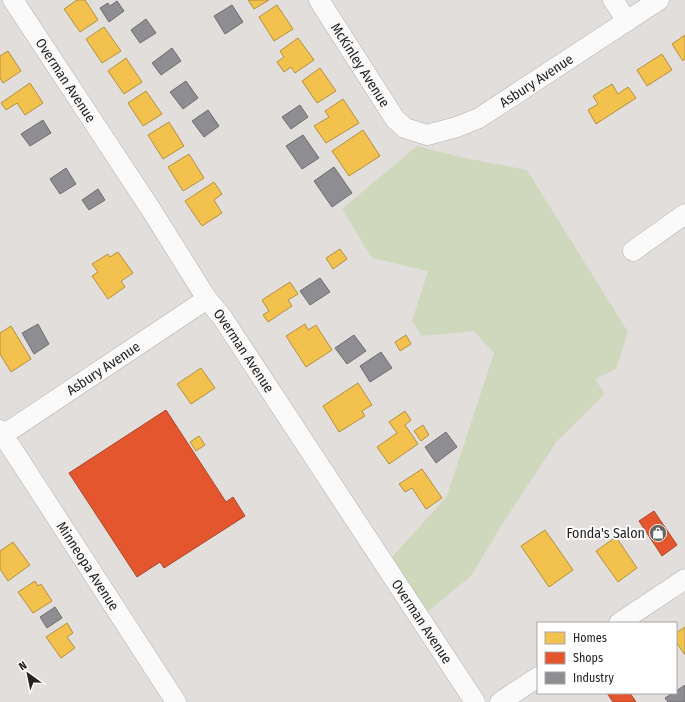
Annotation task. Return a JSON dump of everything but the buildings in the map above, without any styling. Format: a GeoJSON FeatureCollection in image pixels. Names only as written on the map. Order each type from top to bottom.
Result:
{"type":"FeatureCollection","features":[{"type":"Feature","properties":{"kind":"street","name":"Overman Avenue"},"geometry":{"type":"LineString","coordinates":[[13,0],[152,211],[207,299],[222,316],[475,702]]}},
{"type":"Feature","properties":{"kind":"street","name":"McKinley Avenue"},"geometry":{"type":"LineString","coordinates":[[319,0],[395,119],[405,128]]}},
{"type":"Feature","properties":{"kind":"street"},"geometry":{"type":"LineString","coordinates":[[613,0],[627,21]]}},
{"type":"Feature","properties":{"kind":"street","name":"Asbury Avenue"},"geometry":{"type":"LineString","coordinates":[[405,128],[427,135],[457,127],[479,118],[659,0]]}},
{"type":"Feature","properties":{"kind":"street"},"geometry":{"type":"LineString","coordinates":[[633,251],[685,214]]}},
{"type":"Feature","properties":{"kind":"street","name":"Asbury Avenue"},"geometry":{"type":"LineString","coordinates":[[1,434],[207,299]]}},
{"type":"Feature","properties":{"kind":"street","name":"Minneopa Avenue"},"geometry":{"type":"LineString","coordinates":[[1,434],[176,702]]}},
{"type":"Feature","properties":{"kind":"street"},"geometry":{"type":"LineString","coordinates":[[621,622],[685,580]]}},
{"type":"Feature","properties":{"kind":"street"},"geometry":{"type":"LineString","coordinates":[[500,702],[537,678]]}},
{"type":"Feature","properties":{"kind":"green space"},"geometry":{"type":"Polygon","coordinates":[[[417,146],[460,157],[527,170],[628,332],[616,369],[595,379],[605,394],[557,441],[501,526],[471,576],[420,618],[385,565],[447,496],[494,353],[474,331],[422,336],[412,321],[428,271],[372,258],[342,209],[417,146]]]}},
{"type":"Feature","properties":{"kind":"place","name":"Fonda's Salon"},"geometry":{"type":"Point","coordinates":[658,533]}}]}
